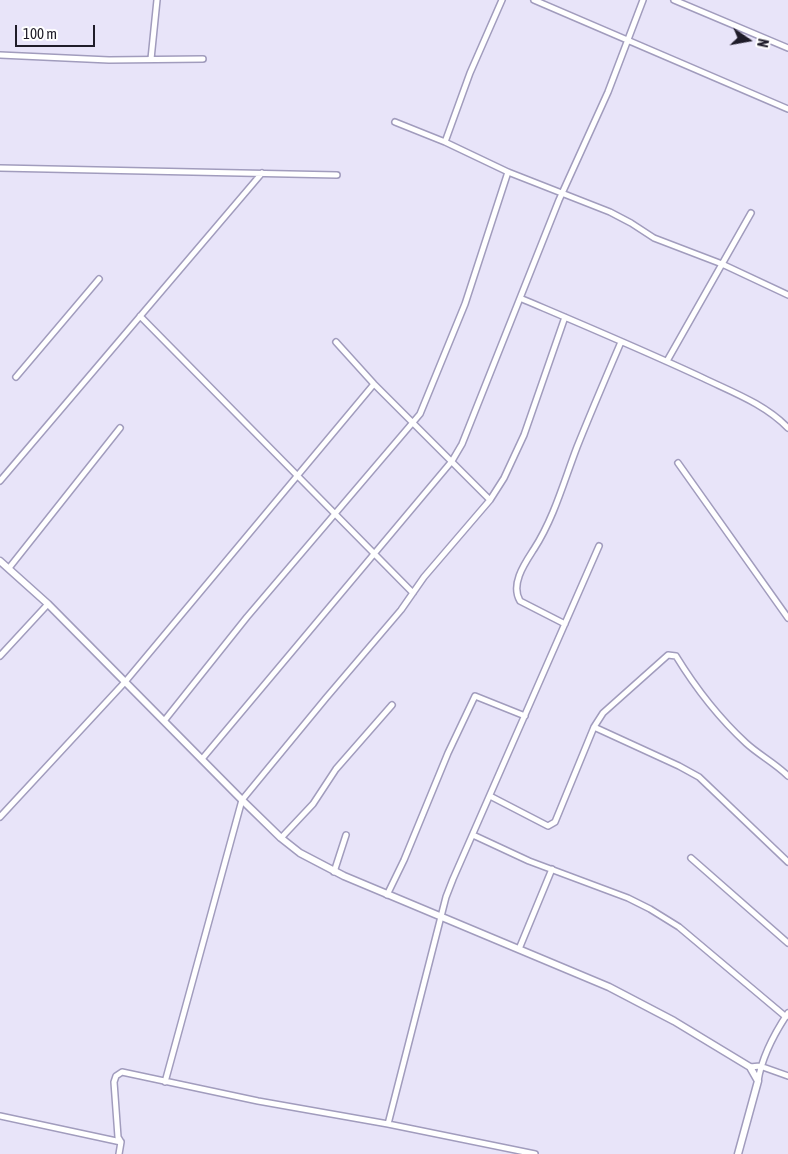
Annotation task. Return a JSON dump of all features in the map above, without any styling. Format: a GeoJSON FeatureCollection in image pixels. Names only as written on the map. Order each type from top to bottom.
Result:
{"type":"FeatureCollection","features":[{"type":"Feature","properties":{"kind":"street"},"geometry":{"type":"LineString","coordinates":[[151,60],[157,0]]}},
{"type":"Feature","properties":{"kind":"street"},"geometry":{"type":"LineString","coordinates":[[445,142],[470,73],[502,0]]}},
{"type":"Feature","properties":{"kind":"street"},"geometry":{"type":"LineString","coordinates":[[534,0],[788,110]]}},
{"type":"Feature","properties":{"kind":"street"},"geometry":{"type":"LineString","coordinates":[[202,759],[452,461],[462,444],[561,194],[608,92],[643,0]]}},
{"type":"Feature","properties":{"kind":"street"},"geometry":{"type":"LineString","coordinates":[[674,0],[788,48]]}},
{"type":"Feature","properties":{"kind":"street"},"geometry":{"type":"LineString","coordinates":[[0,56],[109,60],[202,59]]}},
{"type":"Feature","properties":{"kind":"street"},"geometry":{"type":"LineString","coordinates":[[395,122],[445,142],[508,172],[610,212],[671,245],[722,264],[788,295]]}},
{"type":"Feature","properties":{"kind":"street"},"geometry":{"type":"LineString","coordinates":[[0,168],[337,175]]}},
{"type":"Feature","properties":{"kind":"street"},"geometry":{"type":"LineString","coordinates":[[164,721],[247,617],[414,423],[426,402],[465,304],[508,172]]}},
{"type":"Feature","properties":{"kind":"street"},"geometry":{"type":"LineString","coordinates":[[0,481],[262,173]]}},
{"type":"Feature","properties":{"kind":"street"},"geometry":{"type":"LineString","coordinates":[[667,361],[751,213]]}},
{"type":"Feature","properties":{"kind":"street"},"geometry":{"type":"LineString","coordinates":[[16,377],[99,279]]}},
{"type":"Feature","properties":{"kind":"street"},"geometry":{"type":"LineString","coordinates":[[520,298],[667,361],[773,413],[788,428]]}},
{"type":"Feature","properties":{"kind":"street"},"geometry":{"type":"LineString","coordinates":[[140,316],[413,593]]}},
{"type":"Feature","properties":{"kind":"street"},"geometry":{"type":"LineString","coordinates":[[165,1082],[242,800],[401,610],[424,576],[490,500],[504,478],[524,434],[565,317]]}},
{"type":"Feature","properties":{"kind":"street"},"geometry":{"type":"LineString","coordinates":[[336,342],[374,384],[490,500]]}},
{"type":"Feature","properties":{"kind":"street"},"geometry":{"type":"LineString","coordinates":[[565,624],[520,601],[516,594],[518,581],[523,566],[548,524],[621,342]]}},
{"type":"Feature","properties":{"kind":"street"},"geometry":{"type":"LineString","coordinates":[[0,817],[124,682],[374,384]]}},
{"type":"Feature","properties":{"kind":"street"},"geometry":{"type":"LineString","coordinates":[[9,568],[120,428]]}},
{"type":"Feature","properties":{"kind":"street"},"geometry":{"type":"LineString","coordinates":[[678,464],[788,618]]}},
{"type":"Feature","properties":{"kind":"street"},"geometry":{"type":"LineString","coordinates":[[388,1124],[453,879],[599,546]]}},
{"type":"Feature","properties":{"kind":"street"},"geometry":{"type":"LineString","coordinates":[[0,562],[48,604],[242,800],[300,854],[334,872],[609,987],[640,1002],[750,1067],[758,1080]]}},
{"type":"Feature","properties":{"kind":"street"},"geometry":{"type":"LineString","coordinates":[[0,656],[48,604]]}},
{"type":"Feature","properties":{"kind":"street"},"geometry":{"type":"LineString","coordinates":[[490,796],[548,826],[555,822],[594,727],[603,713],[668,655],[676,656],[691,680],[732,729],[747,744],[788,776]]}},
{"type":"Feature","properties":{"kind":"street"},"geometry":{"type":"LineString","coordinates":[[387,895],[404,860],[448,753],[475,696],[525,716]]}},
{"type":"Feature","properties":{"kind":"street"},"geometry":{"type":"LineString","coordinates":[[281,838],[313,804],[336,769],[392,705]]}},
{"type":"Feature","properties":{"kind":"street"},"geometry":{"type":"LineString","coordinates":[[594,727],[699,777],[788,862]]}},
{"type":"Feature","properties":{"kind":"street"},"geometry":{"type":"LineString","coordinates":[[334,872],[346,835]]}},
{"type":"Feature","properties":{"kind":"street"},"geometry":{"type":"LineString","coordinates":[[473,835],[552,869],[628,898],[650,909],[679,927],[787,1015],[771,1042],[760,1066],[738,1154]]}},
{"type":"Feature","properties":{"kind":"street"},"geometry":{"type":"LineString","coordinates":[[691,858],[788,943]]}},
{"type":"Feature","properties":{"kind":"street"},"geometry":{"type":"LineString","coordinates":[[519,949],[552,869]]}},
{"type":"Feature","properties":{"kind":"street"},"geometry":{"type":"LineString","coordinates":[[750,1067],[760,1066],[788,1076]]}},
{"type":"Feature","properties":{"kind":"street"},"geometry":{"type":"LineString","coordinates":[[119,1154],[121,1142],[118,1138],[114,1082],[116,1076],[122,1072],[128,1072],[165,1082],[258,1101],[388,1124],[535,1154]]}},
{"type":"Feature","properties":{"kind":"street"},"geometry":{"type":"LineString","coordinates":[[0,1116],[121,1142]]}}]}
